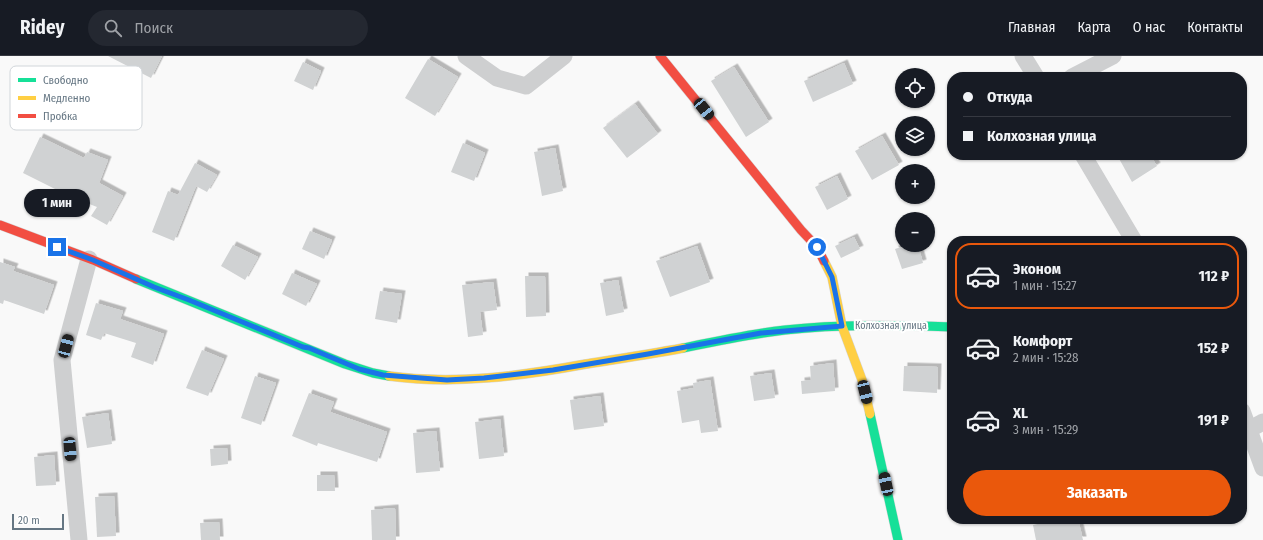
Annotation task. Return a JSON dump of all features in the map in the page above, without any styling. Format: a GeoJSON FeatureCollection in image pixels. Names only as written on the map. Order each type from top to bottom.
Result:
{"type":"FeatureCollection","features":[{"type":"Feature","properties":{"kind":"street"},"geometry":{"type":"LineString","coordinates":[[466,56],[497,78],[526,86],[564,56]]}},
{"type":"Feature","properties":{"kind":"street"},"geometry":{"type":"LineString","coordinates":[[660,56],[801,230],[817,247],[832,277],[842,326],[862,380],[898,540]]}},
{"type":"Feature","properties":{"kind":"street"},"geometry":{"type":"LineString","coordinates":[[1022,56],[1033,72]]}},
{"type":"Feature","properties":{"kind":"street"},"geometry":{"type":"LineString","coordinates":[[1082,72],[1113,56]]}},
{"type":"Feature","properties":{"kind":"street"},"geometry":{"type":"LineString","coordinates":[[1086,160],[1131,236]]}},
{"type":"Feature","properties":{"kind":"street","name":"Колхозная улица"},"geometry":{"type":"LineString","coordinates":[[0,225],[89,259],[237,321],[309,348],[359,369],[383,375],[447,380],[484,378],[553,370],[761,333],[842,326],[947,327]]}},
{"type":"Feature","properties":{"kind":"street"},"geometry":{"type":"LineString","coordinates":[[79,540],[62,360],[89,259]]}},
{"type":"Feature","properties":{"kind":"street"},"geometry":{"type":"LineString","coordinates":[[1248,430],[1263,422]]}},
{"type":"Feature","properties":{"kind":"street"},"geometry":{"type":"LineString","coordinates":[[1247,427],[1263,468]]}},
{"type":"Feature","properties":{"kind":"building"},"geometry":{"type":"Polygon","coordinates":[[[108,56],[162,56],[151,78],[142,73],[142,66],[128,66],[108,56]]]}},
{"type":"Feature","properties":{"kind":"building"},"geometry":{"type":"Polygon","coordinates":[[[428,59],[458,77],[435,116],[405,98],[428,59]]]}},
{"type":"Feature","properties":{"kind":"building"},"geometry":{"type":"Polygon","coordinates":[[[303,62],[321,71],[313,90],[294,81],[303,62]]]}},
{"type":"Feature","properties":{"kind":"building"},"geometry":{"type":"Polygon","coordinates":[[[844,63],[853,84],[813,102],[804,81],[844,63]]]}},
{"type":"Feature","properties":{"kind":"building"},"geometry":{"type":"Polygon","coordinates":[[[734,67],[769,122],[746,137],[711,81],[734,67]]]}},
{"type":"Feature","properties":{"kind":"building"},"geometry":{"type":"Polygon","coordinates":[[[635,104],[658,134],[627,158],[603,128],[635,104]]]}},
{"type":"Feature","properties":{"kind":"building"},"geometry":{"type":"Polygon","coordinates":[[[882,136],[898,164],[895,164],[895,167],[872,180],[855,151],[882,136]]]}},
{"type":"Feature","properties":{"kind":"building"},"geometry":{"type":"Polygon","coordinates":[[[40,137],[84,158],[87,152],[108,160],[99,183],[123,196],[107,225],[91,216],[97,207],[69,196],[23,173],[40,137]]]}},
{"type":"Feature","properties":{"kind":"building"},"geometry":{"type":"Polygon","coordinates":[[[463,143],[485,153],[474,181],[451,172],[463,143]]]}},
{"type":"Feature","properties":{"kind":"building"},"geometry":{"type":"Polygon","coordinates":[[[555,148],[563,191],[542,196],[534,152],[555,148]]]}},
{"type":"Feature","properties":{"kind":"building"},"geometry":{"type":"Polygon","coordinates":[[[1120,160],[1153,160],[1157,166],[1132,182],[1120,160]]]}},
{"type":"Feature","properties":{"kind":"building"},"geometry":{"type":"Polygon","coordinates":[[[195,163],[217,175],[207,192],[196,186],[174,241],[152,232],[168,191],[178,195],[195,163]]]}},
{"type":"Feature","properties":{"kind":"building"},"geometry":{"type":"Polygon","coordinates":[[[837,176],[848,199],[827,210],[815,187],[837,176]]]}},
{"type":"Feature","properties":{"kind":"building"},"geometry":{"type":"Polygon","coordinates":[[[310,231],[332,240],[324,259],[302,249],[310,231]]]}},
{"type":"Feature","properties":{"kind":"building"},"geometry":{"type":"Polygon","coordinates":[[[854,237],[860,249],[841,258],[835,246],[854,237]]]}},
{"type":"Feature","properties":{"kind":"building"},"geometry":{"type":"Polygon","coordinates":[[[233,245],[258,257],[245,280],[221,266],[233,245]]]}},
{"type":"Feature","properties":{"kind":"building"},"geometry":{"type":"Polygon","coordinates":[[[697,246],[710,282],[670,297],[656,261],[697,246]]]}},
{"type":"Feature","properties":{"kind":"building"},"geometry":{"type":"Polygon","coordinates":[[[896,252],[920,252],[923,263],[902,269],[896,252]]]}},
{"type":"Feature","properties":{"kind":"building"},"geometry":{"type":"Polygon","coordinates":[[[0,262],[15,267],[13,271],[54,285],[44,314],[4,300],[3,304],[0,303],[0,262]]]}},
{"type":"Feature","properties":{"kind":"building"},"geometry":{"type":"Polygon","coordinates":[[[292,273],[317,284],[306,306],[282,294],[292,273]]]}},
{"type":"Feature","properties":{"kind":"building"},"geometry":{"type":"Polygon","coordinates":[[[525,276],[545,276],[546,316],[526,317],[525,276]]]}},
{"type":"Feature","properties":{"kind":"building"},"geometry":{"type":"Polygon","coordinates":[[[618,280],[624,312],[606,316],[600,283],[618,280]]]}},
{"type":"Feature","properties":{"kind":"building"},"geometry":{"type":"Polygon","coordinates":[[[493,282],[497,310],[480,312],[483,335],[468,337],[462,285],[493,282]]]}},
{"type":"Feature","properties":{"kind":"building"},"geometry":{"type":"Polygon","coordinates":[[[380,291],[402,294],[397,323],[375,319],[380,291]]]}},
{"type":"Feature","properties":{"kind":"building"},"geometry":{"type":"Polygon","coordinates":[[[96,303],[123,311],[120,319],[164,334],[153,365],[131,357],[136,343],[104,333],[101,340],[86,335],[96,303]]]}},
{"type":"Feature","properties":{"kind":"building"},"geometry":{"type":"Polygon","coordinates":[[[202,350],[224,359],[208,396],[186,388],[202,350]]]}},
{"type":"Feature","properties":{"kind":"building"},"geometry":{"type":"Polygon","coordinates":[[[833,363],[835,391],[802,394],[801,381],[811,380],[810,366],[833,363]]]}},
{"type":"Feature","properties":{"kind":"building"},"geometry":{"type":"Polygon","coordinates":[[[904,366],[938,367],[937,393],[903,391],[904,366]]]}},
{"type":"Feature","properties":{"kind":"building"},"geometry":{"type":"Polygon","coordinates":[[[771,373],[775,398],[754,401],[750,376],[771,373]]]}},
{"type":"Feature","properties":{"kind":"building"},"geometry":{"type":"Polygon","coordinates":[[[255,376],[276,383],[261,425],[241,418],[255,376]]]}},
{"type":"Feature","properties":{"kind":"building"},"geometry":{"type":"Polygon","coordinates":[[[710,380],[718,431],[701,433],[699,420],[682,423],[677,391],[694,388],[693,383],[710,380]]]}},
{"type":"Feature","properties":{"kind":"building"},"geometry":{"type":"Polygon","coordinates":[[[309,393],[334,402],[330,412],[387,432],[377,462],[318,443],[317,446],[292,436],[309,393]]]}},
{"type":"Feature","properties":{"kind":"building"},"geometry":{"type":"Polygon","coordinates":[[[600,396],[604,426],[574,430],[570,400],[600,396]]]}},
{"type":"Feature","properties":{"kind":"building"},"geometry":{"type":"Polygon","coordinates":[[[108,413],[112,444],[87,448],[82,417],[108,413]]]}},
{"type":"Feature","properties":{"kind":"building"},"geometry":{"type":"Polygon","coordinates":[[[500,419],[504,456],[479,459],[475,422],[500,419]]]}},
{"type":"Feature","properties":{"kind":"building"},"geometry":{"type":"Polygon","coordinates":[[[436,431],[440,471],[416,473],[413,433],[436,431]]]}},
{"type":"Feature","properties":{"kind":"building"},"geometry":{"type":"Polygon","coordinates":[[[227,448],[228,464],[211,466],[210,449],[227,448]]]}},
{"type":"Feature","properties":{"kind":"building"},"geometry":{"type":"Polygon","coordinates":[[[54,455],[56,485],[36,486],[34,457],[54,455]]]}},
{"type":"Feature","properties":{"kind":"building"},"geometry":{"type":"Polygon","coordinates":[[[317,475],[334,475],[335,491],[317,491],[317,475]]]}},
{"type":"Feature","properties":{"kind":"building"},"geometry":{"type":"Polygon","coordinates":[[[114,496],[116,536],[97,537],[95,497],[114,496]]]}},
{"type":"Feature","properties":{"kind":"building"},"geometry":{"type":"Polygon","coordinates":[[[395,508],[396,540],[372,540],[371,510],[395,508]]]}},
{"type":"Feature","properties":{"kind":"building"},"geometry":{"type":"Polygon","coordinates":[[[219,522],[220,540],[201,540],[200,523],[219,522]]]}},
{"type":"Feature","properties":{"kind":"building"},"geometry":{"type":"Polygon","coordinates":[[[1079,524],[1083,540],[1036,540],[1033,525],[1079,524]]]}},
{"type":"Feature","properties":{"kind":"traffic: fast"},"geometry":{"type":"LineString","coordinates":[[136,279],[345,364],[373,373],[389,376]]}},
{"type":"Feature","properties":{"kind":"traffic: fast"},"geometry":{"type":"LineString","coordinates":[[683,348],[734,338],[806,328],[868,326],[947,327]]}},
{"type":"Feature","properties":{"kind":"traffic: fast"},"geometry":{"type":"LineString","coordinates":[[870,414],[898,540]]}},
{"type":"Feature","properties":{"kind":"traffic: slow"},"geometry":{"type":"LineString","coordinates":[[824,261],[832,277],[842,326],[862,380],[870,414]]}},
{"type":"Feature","properties":{"kind":"traffic: slow"},"geometry":{"type":"LineString","coordinates":[[389,376],[438,380],[488,378],[537,372],[683,348]]}},
{"type":"Feature","properties":{"kind":"traffic: jam"},"geometry":{"type":"LineString","coordinates":[[660,56],[801,230],[817,247],[824,261]]}},
{"type":"Feature","properties":{"kind":"traffic: jam"},"geometry":{"type":"LineString","coordinates":[[0,225],[93,260],[136,279]]}},
{"type":"Feature","properties":{"kind":"route"},"geometry":{"type":"LineString","coordinates":[[57,247],[93,260],[154,287],[359,369],[383,375],[447,380],[484,378],[553,370],[761,333],[842,326],[832,277],[817,247]]}}]}
